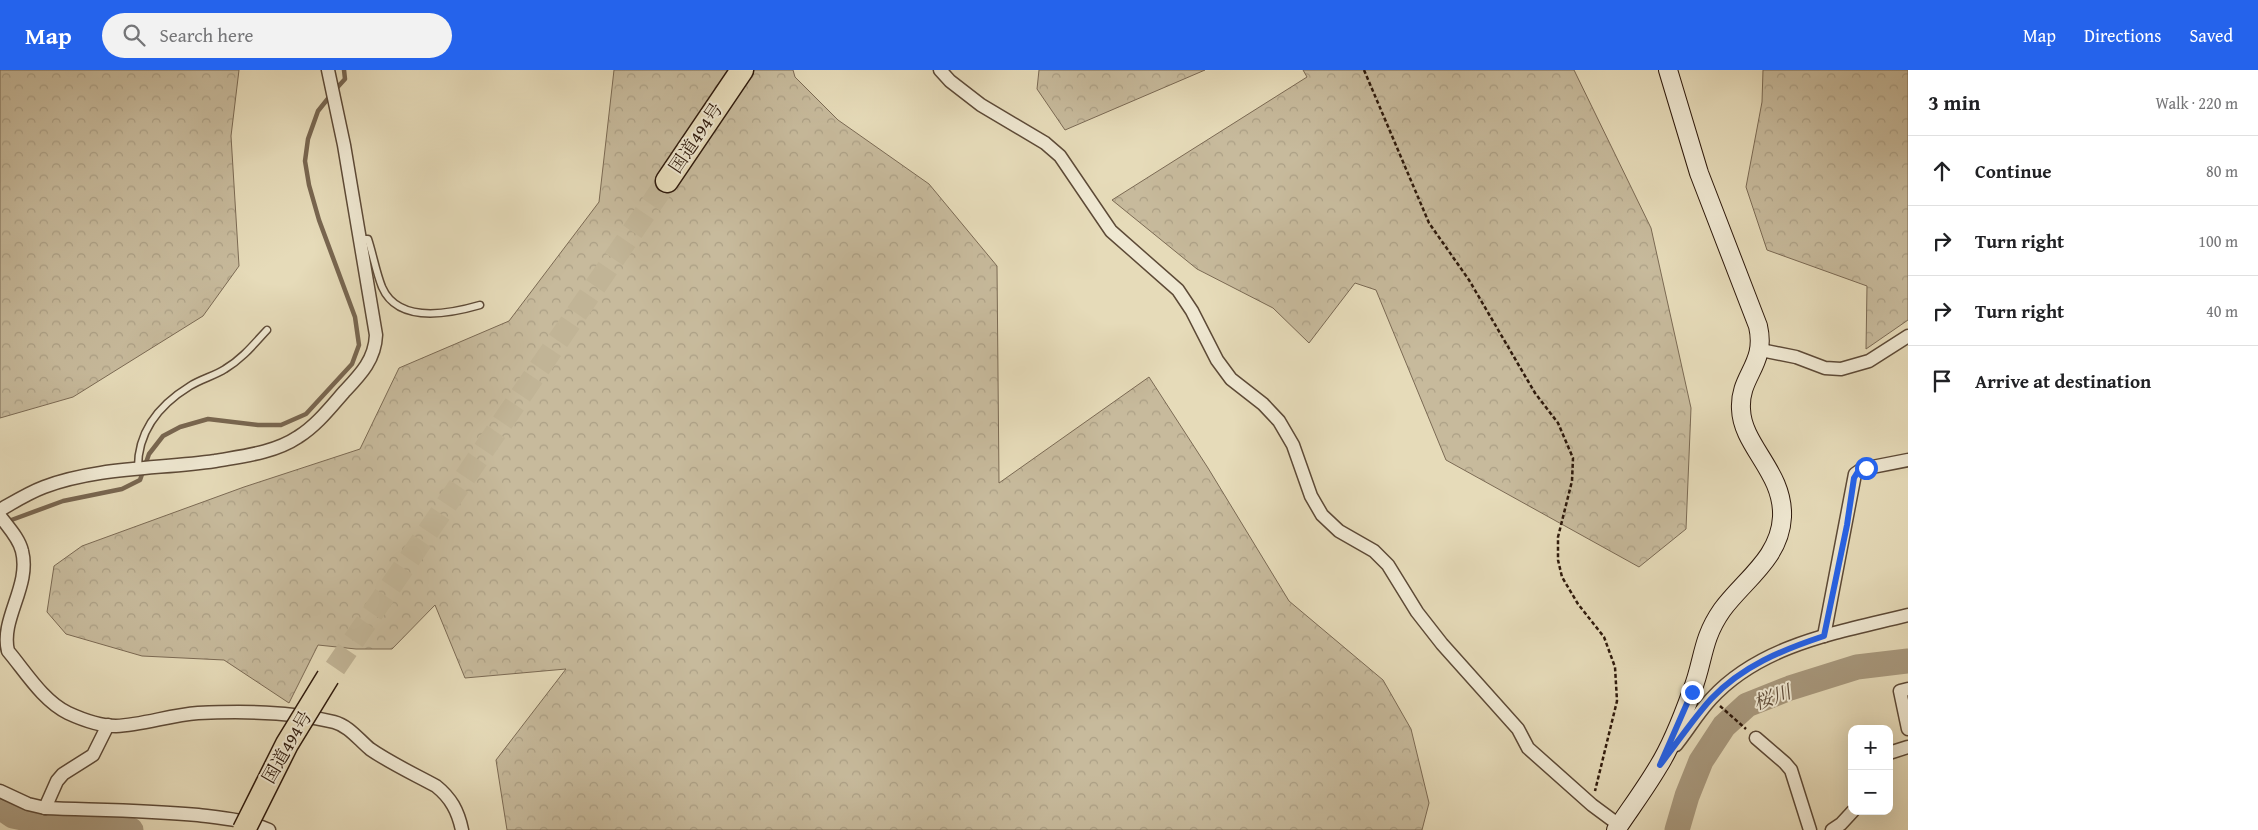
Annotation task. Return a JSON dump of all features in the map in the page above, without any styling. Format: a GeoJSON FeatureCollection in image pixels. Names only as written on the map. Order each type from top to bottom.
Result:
{"type":"FeatureCollection","features":[{"type":"Feature","properties":{"kind":"highway","name":"国道494号"},"geometry":{"type":"LineString","coordinates":[[667,181],[742,70]]}},
{"type":"Feature","properties":{"kind":"highway","name":"国道494号"},"geometry":{"type":"LineString","coordinates":[[244,830],[287,744],[332,673]]}},
{"type":"Feature","properties":{"kind":"street"},"geometry":{"type":"LineString","coordinates":[[0,510],[44,487],[70,479],[176,466],[266,452],[298,437],[312,427],[363,372],[375,348],[376,335],[344,145],[328,70]]}},
{"type":"Feature","properties":{"kind":"street"},"geometry":{"type":"LineString","coordinates":[[940,70],[950,81],[981,105],[1045,143],[1060,156],[1112,231],[1178,290],[1192,311],[1217,360],[1231,380],[1263,404],[1279,421],[1293,445],[1310,496],[1322,515],[1339,531],[1374,551],[1388,565],[1417,612],[1518,729],[1528,748],[1617,828],[1660,765],[1711,699],[1724,687],[1772,655],[1824,636],[1908,614]]}},
{"type":"Feature","properties":{"kind":"street"},"geometry":{"type":"LineString","coordinates":[[1660,765],[1692,692],[1709,630],[1723,608],[1766,561],[1778,536],[1782,504],[1778,489],[1745,428],[1740,408],[1746,382],[1760,350],[1758,326],[1699,173],[1668,70]]}},
{"type":"Feature","properties":{"kind":"street"},"geometry":{"type":"LineString","coordinates":[[1760,350],[1796,357],[1825,368],[1842,369],[1869,361],[1908,336]]}},
{"type":"Feature","properties":{"kind":"street"},"geometry":{"type":"LineString","coordinates":[[1824,636],[1855,474],[1862,469],[1908,460]]}},
{"type":"Feature","properties":{"kind":"street"},"geometry":{"type":"LineString","coordinates":[[0,516],[17,540],[22,550],[24,563],[20,579],[1,621],[1,638],[6,648],[34,682],[59,707],[68,713],[116,726],[207,713],[266,713],[336,722],[347,728],[370,749],[436,786],[446,794],[459,816],[462,830]]}},
{"type":"Feature","properties":{"kind":"street"},"geometry":{"type":"LineString","coordinates":[[1908,689],[1900,691],[1908,729]]}},
{"type":"Feature","properties":{"kind":"street"},"geometry":{"type":"LineString","coordinates":[[45,808],[57,782],[63,774],[93,755],[108,725]]}},
{"type":"Feature","properties":{"kind":"street"},"geometry":{"type":"LineString","coordinates":[[1756,738],[1791,770],[1810,830]]}},
{"type":"Feature","properties":{"kind":"street"},"geometry":{"type":"LineString","coordinates":[[1893,752],[1908,747]]}},
{"type":"Feature","properties":{"kind":"street"},"geometry":{"type":"LineString","coordinates":[[0,791],[28,804],[45,808],[152,810],[230,819],[255,824],[269,830]]}},
{"type":"Feature","properties":{"kind":"street"},"geometry":{"type":"LineString","coordinates":[[1832,830],[1849,815]]}},
{"type":"Feature","properties":{"kind":"lane"},"geometry":{"type":"LineString","coordinates":[[360,240],[368,239],[382,288],[390,301],[407,310],[427,314],[465,310],[480,305]]}},
{"type":"Feature","properties":{"kind":"lane"},"geometry":{"type":"LineString","coordinates":[[138,470],[138,452],[142,436],[156,415],[190,386],[224,369],[245,354],[267,330]]}},
{"type":"Feature","properties":{"kind":"path"},"geometry":{"type":"LineString","coordinates":[[1364,70],[1429,223],[1469,280],[1535,393],[1558,423],[1573,458],[1572,481],[1558,537],[1558,560],[1562,576],[1578,604],[1604,637],[1614,667],[1617,701],[1592,805]]}},
{"type":"Feature","properties":{"kind":"path"},"geometry":{"type":"LineString","coordinates":[[1720,706],[1756,738]]}},
{"type":"Feature","properties":{"kind":"green space"},"geometry":{"type":"Polygon","coordinates":[[[0,70],[239,70],[231,136],[239,266],[203,316],[73,397],[0,418],[0,70]]]}},
{"type":"Feature","properties":{"kind":"green space"},"geometry":{"type":"Polygon","coordinates":[[[614,70],[793,70],[795,77],[838,120],[929,184],[997,266],[999,483],[1149,377],[1208,468],[1289,601],[1383,680],[1411,729],[1429,803],[1422,830],[507,830],[496,760],[566,669],[465,678],[435,605],[392,649],[356,649],[318,645],[289,703],[224,660],[142,656],[66,634],[47,612],[54,566],[82,546],[244,487],[360,449],[399,368],[509,321],[599,202],[614,70]]]}},
{"type":"Feature","properties":{"kind":"green space"},"geometry":{"type":"Polygon","coordinates":[[[1039,70],[1205,70],[1065,130],[1037,89],[1039,70]]]}},
{"type":"Feature","properties":{"kind":"green space"},"geometry":{"type":"Polygon","coordinates":[[[1303,70],[1574,70],[1651,228],[1691,408],[1686,529],[1639,567],[1446,460],[1376,290],[1355,283],[1309,343],[1273,308],[1197,269],[1112,200],[1307,77],[1303,70]]]}},
{"type":"Feature","properties":{"kind":"green space"},"geometry":{"type":"Polygon","coordinates":[[[1763,70],[1908,70],[1908,320],[1866,349],[1867,286],[1767,250],[1746,187],[1762,102],[1763,70]]]}},
{"type":"Feature","properties":{"kind":"waterway"},"geometry":{"type":"LineString","coordinates":[[335,90],[345,79],[344,70]]}},
{"type":"Feature","properties":{"kind":"waterway"},"geometry":{"type":"LineString","coordinates":[[6,522],[63,501],[122,489],[140,480],[149,454],[163,436],[180,427],[208,419],[258,425],[281,425],[306,414],[352,364],[359,345],[355,317],[319,220],[309,185],[305,161],[308,139],[318,111],[330,96]]}},
{"type":"Feature","properties":{"kind":"waterway","name":"桜川"},"geometry":{"type":"LineString","coordinates":[[1677,830],[1687,796],[1701,761],[1724,726],[1747,705],[1790,688],[1857,667],[1908,661]]}},
{"type":"Feature","properties":{"kind":"waterway"},"geometry":{"type":"LineString","coordinates":[[0,807],[13,816],[61,826],[131,830]]}},
{"type":"Feature","properties":{"kind":"tunnel"},"geometry":{"type":"LineString","coordinates":[[335,668],[667,181]]}},
{"type":"Feature","properties":{"kind":"route"},"geometry":{"type":"LineString","coordinates":[[1692,692],[1660,765],[1711,699],[1724,687],[1772,655],[1792,646],[1824,636],[1847,525],[1855,474],[1859,470],[1866,468]]}}]}
